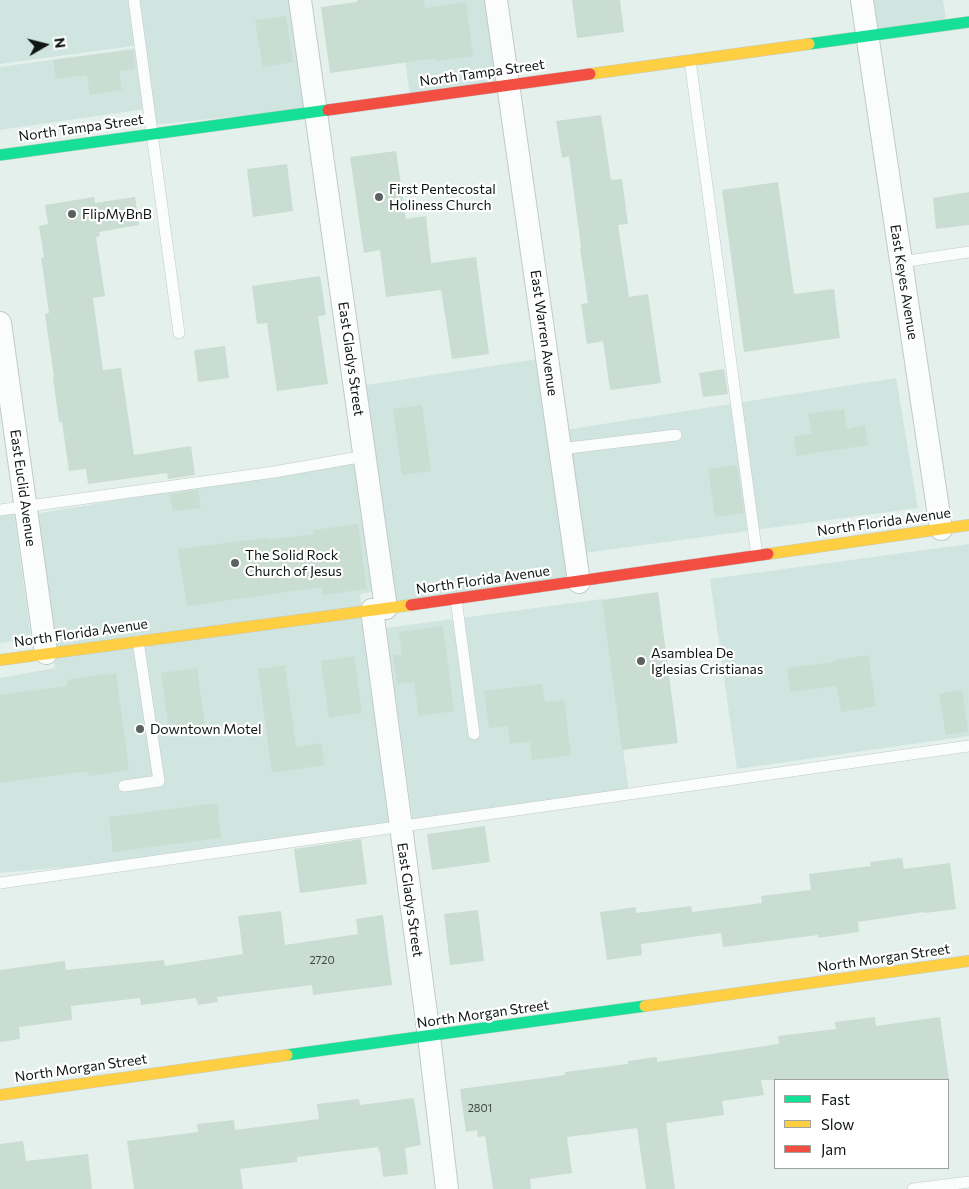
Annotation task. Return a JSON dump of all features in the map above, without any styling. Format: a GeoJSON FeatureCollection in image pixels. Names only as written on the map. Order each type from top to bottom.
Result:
{"type":"FeatureCollection","features":[{"type":"Feature","properties":{"kind":"main road","name":"North Tampa Street"},"geometry":{"type":"LineString","coordinates":[[0,154],[969,22]]}},
{"type":"Feature","properties":{"kind":"main road","name":"North Florida Avenue"},"geometry":{"type":"LineString","coordinates":[[0,660],[579,582],[969,525]]}},
{"type":"Feature","properties":{"kind":"main road","name":"North Morgan Street"},"geometry":{"type":"LineString","coordinates":[[0,1095],[969,961]]}},
{"type":"Feature","properties":{"kind":"street","name":"East Gladys Street"},"geometry":{"type":"LineString","coordinates":[[300,0],[365,456],[400,827],[429,1036],[447,1189]]}},
{"type":"Feature","properties":{"kind":"street","name":"East Warren Avenue"},"geometry":{"type":"LineString","coordinates":[[496,0],[579,582]]}},
{"type":"Feature","properties":{"kind":"street","name":"East Keyes Avenue"},"geometry":{"type":"LineString","coordinates":[[862,0],[941,529]]}},
{"type":"Feature","properties":{"kind":"street","name":"East Euclid Avenue"},"geometry":{"type":"LineString","coordinates":[[0,323],[46,653]]}},
{"type":"Feature","properties":{"kind":"lane"},"geometry":{"type":"LineString","coordinates":[[134,0],[179,334]]}},
{"type":"Feature","properties":{"kind":"lane"},"geometry":{"type":"LineString","coordinates":[[690,60],[758,556]]}},
{"type":"Feature","properties":{"kind":"lane"},"geometry":{"type":"LineString","coordinates":[[901,262],[969,252]]}},
{"type":"Feature","properties":{"kind":"lane"},"geometry":{"type":"LineString","coordinates":[[560,449],[676,435]]}},
{"type":"Feature","properties":{"kind":"lane"},"geometry":{"type":"LineString","coordinates":[[0,510],[274,472],[365,456]]}},
{"type":"Feature","properties":{"kind":"lane"},"geometry":{"type":"LineString","coordinates":[[456,599],[474,734]]}},
{"type":"Feature","properties":{"kind":"lane"},"geometry":{"type":"LineString","coordinates":[[124,786],[159,782],[138,641]]}},
{"type":"Feature","properties":{"kind":"lane"},"geometry":{"type":"LineString","coordinates":[[0,883],[969,746]]}},
{"type":"Feature","properties":{"kind":"lane"},"geometry":{"type":"LineString","coordinates":[[913,1189],[969,1182]]}},
{"type":"Feature","properties":{"kind":"shaded area"},"geometry":{"type":"Polygon","coordinates":[[[0,0],[299,0],[316,108],[153,125],[141,45],[0,64],[0,0]]]}},
{"type":"Feature","properties":{"kind":"shaded area"},"geometry":{"type":"Polygon","coordinates":[[[397,0],[494,0],[507,82],[410,96],[397,0]]]}},
{"type":"Feature","properties":{"kind":"shaded area"},"geometry":{"type":"Polygon","coordinates":[[[865,0],[943,0],[946,21],[870,32],[865,0]]]}},
{"type":"Feature","properties":{"kind":"shaded area"},"geometry":{"type":"Polygon","coordinates":[[[136,48],[145,109],[0,130],[0,67],[136,48]]]}},
{"type":"Feature","properties":{"kind":"shaded area"},"geometry":{"type":"Polygon","coordinates":[[[545,358],[577,580],[391,606],[360,386],[545,358]]]}},
{"type":"Feature","properties":{"kind":"shaded area"},"geometry":{"type":"Polygon","coordinates":[[[896,378],[918,508],[584,553],[565,430],[896,378]]]}},
{"type":"Feature","properties":{"kind":"shaded area"},"geometry":{"type":"Polygon","coordinates":[[[357,460],[376,591],[360,594],[391,823],[125,862],[0,873],[0,678],[55,668],[34,514],[357,460]]]}},
{"type":"Feature","properties":{"kind":"shaded area"},"geometry":{"type":"Polygon","coordinates":[[[14,513],[31,638],[0,643],[0,515],[14,513]]]}},
{"type":"Feature","properties":{"kind":"shaded area"},"geometry":{"type":"Polygon","coordinates":[[[969,544],[969,736],[737,769],[710,579],[969,544]]]}},
{"type":"Feature","properties":{"kind":"shaded area"},"geometry":{"type":"Polygon","coordinates":[[[602,599],[629,792],[413,823],[386,628],[602,599]]]}},
{"type":"Feature","properties":{"kind":"building"},"geometry":{"type":"Polygon","coordinates":[[[357,0],[424,0],[425,8],[466,2],[473,56],[437,61],[437,58],[330,73],[321,7],[357,2],[357,0]]]}},
{"type":"Feature","properties":{"kind":"building"},"geometry":{"type":"Polygon","coordinates":[[[572,0],[620,0],[624,32],[577,38],[572,0]]]}},
{"type":"Feature","properties":{"kind":"building"},"geometry":{"type":"Polygon","coordinates":[[[286,16],[293,62],[263,67],[255,20],[286,16]]]}},
{"type":"Feature","properties":{"kind":"building"},"geometry":{"type":"Polygon","coordinates":[[[133,50],[135,69],[119,71],[122,90],[90,95],[87,75],[56,79],[53,60],[133,50]]]}},
{"type":"Feature","properties":{"kind":"building"},"geometry":{"type":"Polygon","coordinates":[[[601,115],[611,180],[622,179],[628,224],[618,225],[629,297],[648,294],[661,383],[610,390],[603,341],[587,344],[581,304],[588,303],[569,156],[562,158],[556,121],[601,115]]]}},
{"type":"Feature","properties":{"kind":"building"},"geometry":{"type":"Polygon","coordinates":[[[396,151],[406,219],[426,216],[431,263],[476,257],[489,354],[452,359],[441,290],[386,297],[380,250],[364,253],[350,157],[396,151]]]}},
{"type":"Feature","properties":{"kind":"building"},"geometry":{"type":"Polygon","coordinates":[[[287,164],[293,211],[253,217],[247,169],[287,164]]]}},
{"type":"Feature","properties":{"kind":"building"},"geometry":{"type":"Polygon","coordinates":[[[778,182],[794,294],[834,289],[840,338],[744,352],[722,190],[778,182]]]}},
{"type":"Feature","properties":{"kind":"building"},"geometry":{"type":"Polygon","coordinates":[[[969,192],[969,225],[936,229],[933,198],[969,192]]]}},
{"type":"Feature","properties":{"kind":"building"},"geometry":{"type":"Polygon","coordinates":[[[94,197],[95,203],[135,197],[139,225],[99,232],[100,236],[96,237],[105,296],[93,298],[103,370],[121,368],[134,455],[191,446],[195,475],[168,479],[167,473],[88,484],[86,469],[69,471],[62,422],[59,422],[45,314],[49,313],[41,258],[44,257],[39,226],[48,224],[45,205],[94,197]]]}},
{"type":"Feature","properties":{"kind":"building"},"geometry":{"type":"Polygon","coordinates":[[[320,276],[326,315],[318,316],[328,384],[277,391],[267,323],[257,324],[252,286],[320,276]]]}},
{"type":"Feature","properties":{"kind":"building"},"geometry":{"type":"Polygon","coordinates":[[[225,346],[229,378],[198,382],[194,350],[225,346]]]}},
{"type":"Feature","properties":{"kind":"building"},"geometry":{"type":"Polygon","coordinates":[[[724,369],[728,394],[703,397],[699,373],[724,369]]]}},
{"type":"Feature","properties":{"kind":"building"},"geometry":{"type":"Polygon","coordinates":[[[422,405],[431,471],[402,475],[393,409],[422,405]]]}},
{"type":"Feature","properties":{"kind":"building"},"geometry":{"type":"Polygon","coordinates":[[[844,409],[847,429],[865,425],[868,445],[797,456],[794,436],[812,434],[808,414],[844,409]]]}},
{"type":"Feature","properties":{"kind":"building"},"geometry":{"type":"Polygon","coordinates":[[[737,465],[744,513],[715,517],[708,469],[737,465]]]}},
{"type":"Feature","properties":{"kind":"building"},"geometry":{"type":"Polygon","coordinates":[[[198,490],[201,508],[173,511],[170,494],[198,490]]]}},
{"type":"Feature","properties":{"kind":"building"},"geometry":{"type":"Polygon","coordinates":[[[358,524],[367,589],[323,595],[322,587],[187,606],[178,549],[314,534],[313,530],[358,524]]]}},
{"type":"Feature","properties":{"kind":"building"},"geometry":{"type":"Polygon","coordinates":[[[658,592],[678,743],[622,750],[602,600],[658,592]]]}},
{"type":"Feature","properties":{"kind":"building"},"geometry":{"type":"Polygon","coordinates":[[[443,626],[454,711],[419,716],[414,682],[397,684],[393,655],[402,654],[399,632],[443,626]]]}},
{"type":"Feature","properties":{"kind":"building"},"geometry":{"type":"Polygon","coordinates":[[[868,655],[876,706],[841,712],[837,686],[790,692],[787,668],[834,662],[833,660],[868,655]]]}},
{"type":"Feature","properties":{"kind":"building"},"geometry":{"type":"Polygon","coordinates":[[[354,656],[362,713],[329,718],[321,661],[354,656]]]}},
{"type":"Feature","properties":{"kind":"building"},"geometry":{"type":"Polygon","coordinates":[[[285,665],[296,747],[321,743],[325,765],[272,773],[258,669],[285,665]]]}},
{"type":"Feature","properties":{"kind":"building"},"geometry":{"type":"Polygon","coordinates":[[[197,668],[205,726],[169,731],[161,673],[197,668]]]}},
{"type":"Feature","properties":{"kind":"building"},"geometry":{"type":"Polygon","coordinates":[[[116,673],[129,770],[89,776],[88,771],[0,783],[0,695],[67,686],[67,680],[116,673]]]}},
{"type":"Feature","properties":{"kind":"building"},"geometry":{"type":"Polygon","coordinates":[[[542,684],[545,702],[564,700],[571,755],[532,760],[530,742],[510,744],[508,726],[489,728],[484,691],[542,684]]]}},
{"type":"Feature","properties":{"kind":"building"},"geometry":{"type":"Polygon","coordinates":[[[962,690],[968,731],[946,735],[939,694],[962,690]]]}},
{"type":"Feature","properties":{"kind":"building"},"geometry":{"type":"Polygon","coordinates":[[[217,803],[221,838],[113,852],[109,817],[217,803]]]}},
{"type":"Feature","properties":{"kind":"building"},"geometry":{"type":"Polygon","coordinates":[[[485,826],[490,862],[432,870],[427,834],[485,826]]]}},
{"type":"Feature","properties":{"kind":"building"},"geometry":{"type":"Polygon","coordinates":[[[361,839],[367,884],[300,893],[294,849],[361,839]]]}},
{"type":"Feature","properties":{"kind":"building"},"geometry":{"type":"Polygon","coordinates":[[[902,858],[904,869],[950,863],[956,909],[858,922],[859,932],[818,938],[818,935],[723,947],[721,933],[641,944],[642,955],[607,960],[600,912],[636,907],[636,913],[691,906],[692,912],[762,903],[761,896],[811,890],[809,874],[871,866],[870,862],[902,858]]]}},
{"type":"Feature","properties":{"kind":"building"},"geometry":{"type":"Polygon","coordinates":[[[478,910],[484,961],[450,965],[444,914],[478,910]]]}},
{"type":"Feature","properties":{"kind":"building"},"geometry":{"type":"Polygon","coordinates":[[[281,911],[285,945],[358,934],[356,919],[383,915],[392,985],[313,995],[312,985],[217,997],[218,1002],[198,1005],[196,998],[141,1005],[140,998],[71,1006],[72,1020],[19,1027],[20,1039],[0,1042],[0,970],[65,961],[66,970],[164,960],[165,966],[243,954],[238,916],[281,911]]]}},
{"type":"Feature","properties":{"kind":"building"},"geometry":{"type":"Polygon","coordinates":[[[875,1017],[876,1026],[940,1017],[949,1079],[761,1080],[764,1095],[722,1101],[724,1115],[666,1123],[675,1189],[646,1189],[637,1128],[567,1137],[572,1173],[530,1179],[531,1189],[493,1189],[485,1136],[478,1137],[477,1130],[466,1132],[460,1089],[565,1075],[565,1072],[628,1064],[628,1061],[657,1057],[657,1062],[779,1044],[778,1036],[836,1029],[835,1022],[875,1017]]]}},
{"type":"Feature","properties":{"kind":"building"},"geometry":{"type":"Polygon","coordinates":[[[414,1098],[421,1145],[405,1148],[408,1174],[383,1177],[378,1147],[297,1157],[297,1162],[240,1169],[243,1189],[134,1189],[127,1141],[198,1132],[197,1124],[234,1120],[235,1130],[319,1119],[317,1104],[359,1099],[360,1105],[414,1098]]]}},
{"type":"Feature","properties":{"kind":"building"},"geometry":{"type":"Polygon","coordinates":[[[23,1141],[26,1161],[88,1154],[92,1189],[0,1189],[0,1144],[23,1141]]]}},
{"type":"Feature","properties":{"kind":"traffic: fast"},"geometry":{"type":"LineString","coordinates":[[809,44],[969,22]]}},
{"type":"Feature","properties":{"kind":"traffic: fast"},"geometry":{"type":"LineString","coordinates":[[0,155],[328,110]]}},
{"type":"Feature","properties":{"kind":"traffic: fast"},"geometry":{"type":"LineString","coordinates":[[287,1055],[645,1006]]}},
{"type":"Feature","properties":{"kind":"traffic: slow"},"geometry":{"type":"LineString","coordinates":[[590,74],[809,44]]}},
{"type":"Feature","properties":{"kind":"traffic: slow"},"geometry":{"type":"LineString","coordinates":[[768,554],[969,525]]}},
{"type":"Feature","properties":{"kind":"traffic: slow"},"geometry":{"type":"LineString","coordinates":[[0,660],[411,605]]}},
{"type":"Feature","properties":{"kind":"traffic: slow"},"geometry":{"type":"LineString","coordinates":[[645,1006],[969,961]]}},
{"type":"Feature","properties":{"kind":"traffic: slow"},"geometry":{"type":"LineString","coordinates":[[0,1095],[287,1055]]}},
{"type":"Feature","properties":{"kind":"traffic: jam"},"geometry":{"type":"LineString","coordinates":[[328,110],[590,74]]}},
{"type":"Feature","properties":{"kind":"traffic: jam"},"geometry":{"type":"LineString","coordinates":[[411,605],[768,554]]}},
{"type":"Feature","properties":{"kind":"place","name":"First Pentecostal Holiness Church"},"geometry":{"type":"Point","coordinates":[379,197]}},
{"type":"Feature","properties":{"kind":"place","name":"FlipMyBnB"},"geometry":{"type":"Point","coordinates":[72,214]}},
{"type":"Feature","properties":{"kind":"place","name":"The Solid Rock Church of Jesus"},"geometry":{"type":"Point","coordinates":[235,563]}},
{"type":"Feature","properties":{"kind":"place","name":"Asamblea De Iglesias Cristianas"},"geometry":{"type":"Point","coordinates":[641,661]}},
{"type":"Feature","properties":{"kind":"place","name":"Downtown Motel"},"geometry":{"type":"Point","coordinates":[140,729]}}]}
